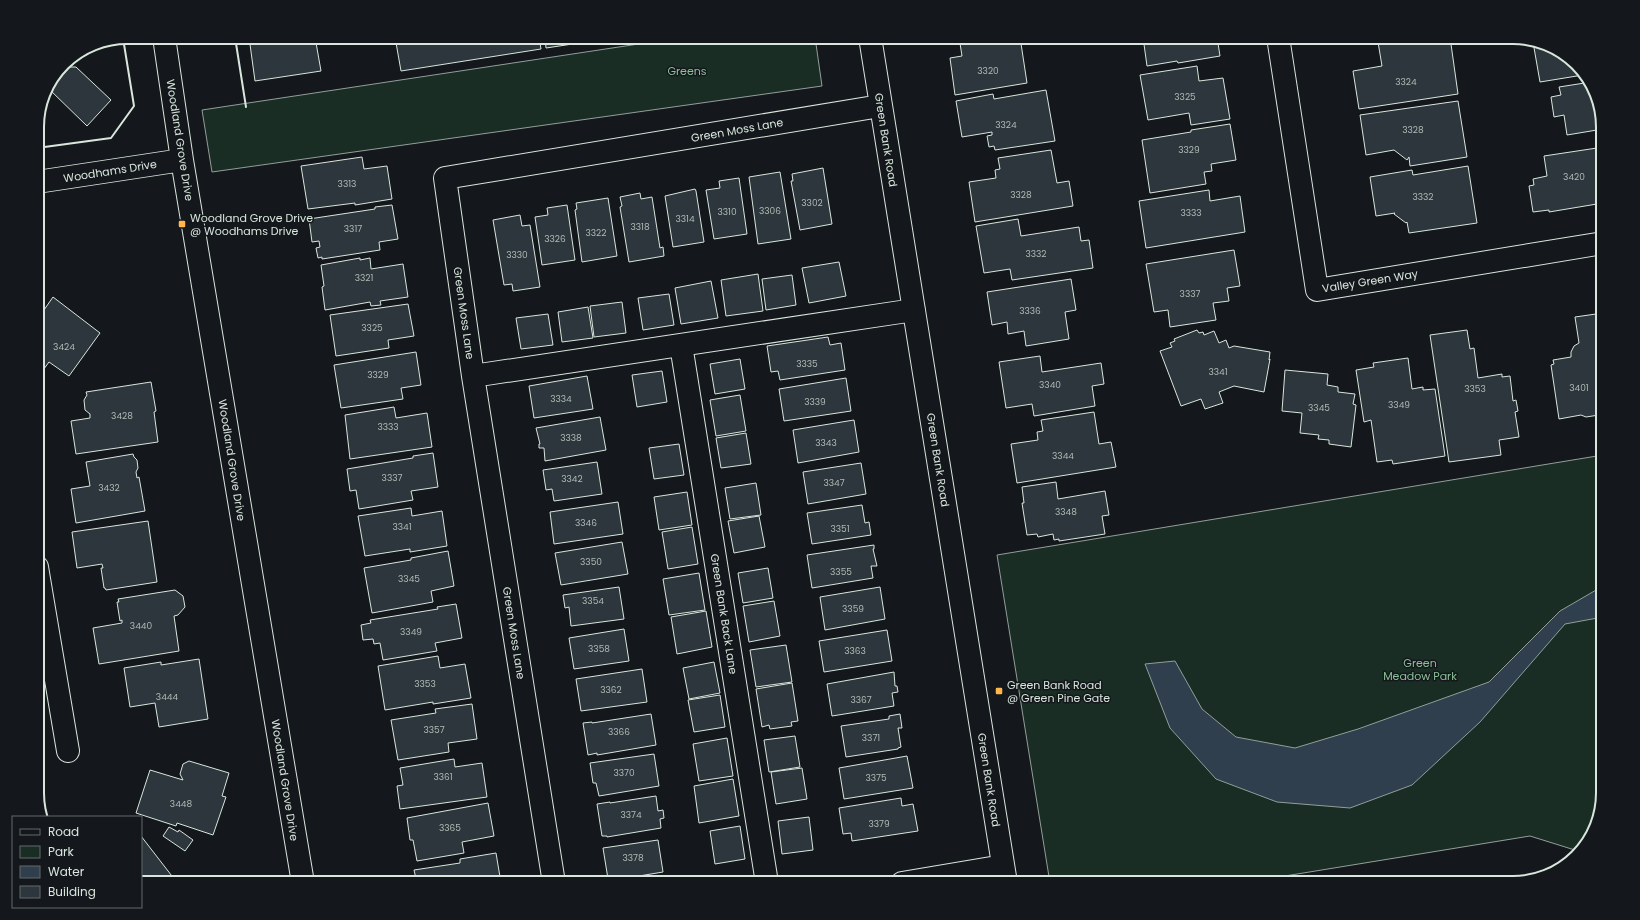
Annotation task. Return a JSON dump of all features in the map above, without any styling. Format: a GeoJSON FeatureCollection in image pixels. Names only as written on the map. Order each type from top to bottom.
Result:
{"type":"FeatureCollection","features":[{"type":"Feature","properties":{"kind":"street","name":"Woodland Grove Drive"},"geometry":{"type":"LineString","coordinates":[[165,44],[182,160],[302,876]]}},
{"type":"Feature","properties":{"kind":"street","name":"Green Bank Road"},"geometry":{"type":"LineString","coordinates":[[871,44],[1005,875]]}},
{"type":"Feature","properties":{"kind":"street","name":"Valley Green Way"},"geometry":{"type":"LineString","coordinates":[[1279,44],[1317,290],[1596,244]]}},
{"type":"Feature","properties":{"kind":"street","name":"Green Moss Lane"},"geometry":{"type":"LineString","coordinates":[[553,876],[473,376],[445,178],[880,106]]}},
{"type":"Feature","properties":{"kind":"street","name":"Woodhams Drive"},"geometry":{"type":"LineString","coordinates":[[44,181],[182,160]]}},
{"type":"Feature","properties":{"kind":"street"},"geometry":{"type":"LineString","coordinates":[[473,376],[914,310]]}},
{"type":"Feature","properties":{"kind":"street","name":"Green Bank Back Lane"},"geometry":{"type":"LineString","coordinates":[[681,345],[766,876]]}},
{"type":"Feature","properties":{"kind":"street"},"geometry":{"type":"LineString","coordinates":[[44,609],[68,751]]}},
{"type":"Feature","properties":{"kind":"street"},"geometry":{"type":"LineString","coordinates":[[992,876],[1005,875]]}},
{"type":"Feature","properties":{"kind":"green space","name":"Greens"},"geometry":{"type":"Polygon","coordinates":[[[639,44],[816,44],[822,86],[212,172],[202,110],[639,44]]]}},
{"type":"Feature","properties":{"kind":"green space","name":"Green Meadow Park"},"geometry":{"type":"Polygon","coordinates":[[[1596,456],[1596,793],[1590,825],[1574,850],[1530,836],[1285,876],[1049,876],[997,555],[1596,456]]]}},
{"type":"Feature","properties":{"kind":"water"},"geometry":{"type":"Polygon","coordinates":[[[1596,590],[1596,618],[1565,624],[1480,722],[1412,785],[1350,808],[1277,802],[1216,779],[1170,728],[1145,664],[1175,661],[1202,709],[1236,737],[1295,748],[1358,729],[1489,682],[1560,611],[1596,590]]]}},
{"type":"Feature","properties":{"kind":"building"},"geometry":{"type":"Polygon","coordinates":[[[250,44],[316,44],[321,71],[255,81],[250,44]]]}},
{"type":"Feature","properties":{"kind":"building"},"geometry":{"type":"Polygon","coordinates":[[[396,44],[540,44],[541,49],[401,71],[396,44]]]}},
{"type":"Feature","properties":{"kind":"building"},"geometry":{"type":"Polygon","coordinates":[[[546,44],[573,44],[546,48],[546,44]]]}},
{"type":"Feature","properties":{"kind":"building"},"geometry":{"type":"Polygon","coordinates":[[[960,44],[1021,44],[1027,83],[955,95],[950,58],[962,56],[960,44]]]}},
{"type":"Feature","properties":{"kind":"building"},"geometry":{"type":"Polygon","coordinates":[[[1144,44],[1218,44],[1220,56],[1178,63],[1177,61],[1147,66],[1144,44]]]}},
{"type":"Feature","properties":{"kind":"building"},"geometry":{"type":"Polygon","coordinates":[[[1378,44],[1451,44],[1458,94],[1359,109],[1353,71],[1382,66],[1378,44]]]}},
{"type":"Feature","properties":{"kind":"building"},"geometry":{"type":"Polygon","coordinates":[[[1534,47],[1545,50],[1554,55],[1572,68],[1578,76],[1540,82],[1534,47]]]}},
{"type":"Feature","properties":{"kind":"building"},"geometry":{"type":"Polygon","coordinates":[[[1197,66],[1199,81],[1223,78],[1230,119],[1191,125],[1189,113],[1148,120],[1140,75],[1197,66]]]}},
{"type":"Feature","properties":{"kind":"building"},"geometry":{"type":"Polygon","coordinates":[[[70,67],[76,67],[111,100],[87,126],[52,92],[63,74],[70,67]]]}},
{"type":"Feature","properties":{"kind":"building"},"geometry":{"type":"Polygon","coordinates":[[[1583,83],[1590,95],[1596,122],[1596,130],[1567,135],[1564,115],[1554,117],[1551,97],[1561,95],[1559,87],[1583,83]]]}},
{"type":"Feature","properties":{"kind":"building"},"geometry":{"type":"Polygon","coordinates":[[[1046,90],[1055,141],[995,150],[994,146],[989,147],[987,136],[992,135],[992,132],[962,137],[956,101],[993,94],[994,99],[1046,90]]]}},
{"type":"Feature","properties":{"kind":"building"},"geometry":{"type":"Polygon","coordinates":[[[1458,101],[1467,157],[1410,166],[1409,157],[1407,160],[1394,150],[1366,155],[1360,115],[1458,101]]]}},
{"type":"Feature","properties":{"kind":"building"},"geometry":{"type":"Polygon","coordinates":[[[1230,124],[1236,160],[1211,164],[1212,171],[1204,172],[1206,184],[1150,193],[1142,140],[1230,124]]]}},
{"type":"Feature","properties":{"kind":"building"},"geometry":{"type":"Polygon","coordinates":[[[1596,148],[1596,204],[1549,212],[1549,210],[1533,212],[1529,186],[1534,185],[1533,179],[1547,176],[1544,156],[1596,148]]]}},
{"type":"Feature","properties":{"kind":"building"},"geometry":{"type":"Polygon","coordinates":[[[1051,150],[1057,183],[1069,181],[1073,206],[975,222],[969,182],[996,178],[995,170],[1000,169],[998,158],[1051,150]]]}},
{"type":"Feature","properties":{"kind":"building"},"geometry":{"type":"Polygon","coordinates":[[[362,157],[364,169],[387,166],[392,199],[355,205],[355,203],[308,209],[301,166],[362,157]]]}},
{"type":"Feature","properties":{"kind":"building"},"geometry":{"type":"Polygon","coordinates":[[[1468,166],[1477,223],[1409,233],[1407,222],[1406,223],[1394,214],[1395,213],[1376,216],[1370,177],[1412,170],[1413,175],[1468,166]]]}},
{"type":"Feature","properties":{"kind":"building"},"geometry":{"type":"Polygon","coordinates":[[[823,168],[832,224],[800,230],[791,181],[793,181],[792,174],[823,168]]]}},
{"type":"Feature","properties":{"kind":"building"},"geometry":{"type":"Polygon","coordinates":[[[780,172],[791,239],[758,244],[749,177],[780,172]]]}},
{"type":"Feature","properties":{"kind":"building"},"geometry":{"type":"Polygon","coordinates":[[[739,178],[747,234],[714,239],[706,190],[720,188],[719,181],[739,178]]]}},
{"type":"Feature","properties":{"kind":"building"},"geometry":{"type":"Polygon","coordinates":[[[695,189],[704,242],[673,247],[665,196],[695,189]]]}},
{"type":"Feature","properties":{"kind":"building"},"geometry":{"type":"Polygon","coordinates":[[[1209,190],[1210,201],[1240,196],[1245,232],[1146,248],[1139,201],[1209,190]]]}},
{"type":"Feature","properties":{"kind":"building"},"geometry":{"type":"Polygon","coordinates":[[[640,193],[641,199],[652,197],[660,248],[663,247],[664,256],[629,262],[620,207],[622,206],[620,197],[640,193]]]}},
{"type":"Feature","properties":{"kind":"building"},"geometry":{"type":"Polygon","coordinates":[[[608,198],[617,256],[582,262],[575,210],[577,209],[576,203],[608,198]]]}},
{"type":"Feature","properties":{"kind":"building"},"geometry":{"type":"Polygon","coordinates":[[[392,205],[398,239],[379,242],[380,250],[322,259],[322,257],[318,258],[316,248],[320,247],[319,241],[312,242],[309,219],[392,205]]]}},
{"type":"Feature","properties":{"kind":"building"},"geometry":{"type":"Polygon","coordinates":[[[567,205],[575,260],[542,265],[535,217],[548,215],[547,208],[567,205]]]}},
{"type":"Feature","properties":{"kind":"building"},"geometry":{"type":"Polygon","coordinates":[[[520,215],[522,226],[530,225],[540,287],[513,291],[512,284],[504,285],[493,220],[520,215]]]}},
{"type":"Feature","properties":{"kind":"building"},"geometry":{"type":"Polygon","coordinates":[[[1018,219],[1021,236],[1079,227],[1081,241],[1089,240],[1093,268],[1012,280],[1010,269],[984,273],[976,226],[1018,219]]]}},
{"type":"Feature","properties":{"kind":"building"},"geometry":{"type":"Polygon","coordinates":[[[1234,250],[1240,286],[1227,288],[1229,301],[1213,303],[1216,320],[1170,327],[1168,310],[1154,312],[1146,264],[1234,250]]]}},
{"type":"Feature","properties":{"kind":"building"},"geometry":{"type":"Polygon","coordinates":[[[360,258],[360,260],[370,258],[371,269],[403,264],[408,297],[380,301],[381,305],[371,306],[370,302],[325,310],[321,265],[360,258]]]}},
{"type":"Feature","properties":{"kind":"building"},"geometry":{"type":"Polygon","coordinates":[[[839,262],[846,296],[809,303],[802,268],[839,262]]]}},
{"type":"Feature","properties":{"kind":"building"},"geometry":{"type":"Polygon","coordinates":[[[758,274],[763,311],[726,316],[721,280],[758,274]]]}},
{"type":"Feature","properties":{"kind":"building"},"geometry":{"type":"Polygon","coordinates":[[[792,275],[796,305],[766,310],[762,279],[792,275]]]}},
{"type":"Feature","properties":{"kind":"building"},"geometry":{"type":"Polygon","coordinates":[[[1071,279],[1076,310],[1065,312],[1069,339],[1026,346],[1024,331],[1008,334],[1007,322],[992,325],[987,292],[1071,279]]]}},
{"type":"Feature","properties":{"kind":"building"},"geometry":{"type":"Polygon","coordinates":[[[711,281],[718,318],[681,324],[675,288],[711,281]]]}},
{"type":"Feature","properties":{"kind":"building"},"geometry":{"type":"Polygon","coordinates":[[[669,294],[674,325],[643,330],[638,298],[669,294]]]}},
{"type":"Feature","properties":{"kind":"building"},"geometry":{"type":"Polygon","coordinates":[[[53,297],[100,333],[69,376],[49,362],[44,369],[44,310],[53,297]]]}},
{"type":"Feature","properties":{"kind":"building"},"geometry":{"type":"Polygon","coordinates":[[[622,302],[626,333],[594,337],[590,306],[622,302]]]}},
{"type":"Feature","properties":{"kind":"building"},"geometry":{"type":"Polygon","coordinates":[[[408,304],[414,336],[388,340],[389,348],[336,356],[330,315],[408,304]]]}},
{"type":"Feature","properties":{"kind":"building"},"geometry":{"type":"Polygon","coordinates":[[[588,307],[593,338],[562,342],[558,312],[588,307]]]}},
{"type":"Feature","properties":{"kind":"building"},"geometry":{"type":"Polygon","coordinates":[[[548,314],[553,345],[521,349],[516,318],[548,314]]]}},
{"type":"Feature","properties":{"kind":"building"},"geometry":{"type":"Polygon","coordinates":[[[1596,314],[1596,415],[1586,417],[1581,415],[1559,419],[1551,365],[1554,364],[1553,360],[1571,357],[1571,352],[1574,346],[1579,343],[1575,317],[1596,314]]]}},
{"type":"Feature","properties":{"kind":"building"},"geometry":{"type":"Polygon","coordinates":[[[1197,330],[1199,333],[1203,332],[1204,335],[1214,331],[1219,343],[1226,340],[1229,348],[1234,346],[1270,352],[1264,392],[1234,386],[1219,392],[1223,403],[1205,409],[1201,399],[1181,406],[1160,351],[1172,347],[1170,343],[1175,341],[1174,339],[1197,330]]]}},
{"type":"Feature","properties":{"kind":"building"},"geometry":{"type":"Polygon","coordinates":[[[1467,330],[1470,349],[1474,348],[1478,378],[1502,374],[1502,377],[1510,376],[1513,401],[1516,400],[1518,411],[1515,412],[1519,437],[1499,440],[1501,455],[1449,462],[1430,335],[1467,330]]]}},
{"type":"Feature","properties":{"kind":"building"},"geometry":{"type":"Polygon","coordinates":[[[828,337],[830,345],[841,343],[845,370],[780,380],[778,371],[771,372],[767,346],[828,337]]]}},
{"type":"Feature","properties":{"kind":"building"},"geometry":{"type":"Polygon","coordinates":[[[416,352],[421,385],[401,388],[403,399],[341,408],[334,365],[416,352]]]}},
{"type":"Feature","properties":{"kind":"building"},"geometry":{"type":"Polygon","coordinates":[[[1040,356],[1042,372],[1101,363],[1104,384],[1092,386],[1095,406],[1034,416],[1032,404],[1006,408],[999,362],[1040,356]]]}},
{"type":"Feature","properties":{"kind":"building"},"geometry":{"type":"Polygon","coordinates":[[[1408,358],[1412,389],[1423,387],[1423,390],[1435,389],[1445,456],[1393,464],[1392,460],[1377,462],[1371,420],[1364,422],[1356,370],[1374,367],[1373,363],[1408,358]]]}},
{"type":"Feature","properties":{"kind":"building"},"geometry":{"type":"Polygon","coordinates":[[[740,359],[745,389],[715,394],[710,364],[740,359]]]}},
{"type":"Feature","properties":{"kind":"building"},"geometry":{"type":"Polygon","coordinates":[[[1285,370],[1328,374],[1327,385],[1338,387],[1338,392],[1355,394],[1353,404],[1356,405],[1351,447],[1329,444],[1329,440],[1318,439],[1319,435],[1300,433],[1302,413],[1282,411],[1285,370]]]}},
{"type":"Feature","properties":{"kind":"building"},"geometry":{"type":"Polygon","coordinates":[[[662,371],[667,402],[637,407],[632,375],[662,371]]]}},
{"type":"Feature","properties":{"kind":"building"},"geometry":{"type":"Polygon","coordinates":[[[587,376],[593,409],[534,418],[529,386],[587,376]]]}},
{"type":"Feature","properties":{"kind":"building"},"geometry":{"type":"Polygon","coordinates":[[[846,378],[851,411],[784,421],[779,389],[846,378]]]}},
{"type":"Feature","properties":{"kind":"building"},"geometry":{"type":"Polygon","coordinates":[[[151,382],[156,411],[154,412],[158,442],[76,454],[71,421],[90,418],[90,414],[85,410],[84,400],[87,395],[86,392],[151,382]]]}},
{"type":"Feature","properties":{"kind":"building"},"geometry":{"type":"Polygon","coordinates":[[[740,395],[746,431],[716,436],[710,400],[740,395]]]}},
{"type":"Feature","properties":{"kind":"building"},"geometry":{"type":"Polygon","coordinates":[[[394,407],[396,418],[427,413],[432,447],[350,459],[345,415],[394,407]]]}},
{"type":"Feature","properties":{"kind":"building"},"geometry":{"type":"Polygon","coordinates":[[[1094,412],[1099,444],[1111,442],[1116,467],[1017,483],[1011,444],[1038,440],[1037,432],[1043,431],[1041,420],[1094,412]]]}},
{"type":"Feature","properties":{"kind":"building"},"geometry":{"type":"Polygon","coordinates":[[[600,417],[606,450],[545,461],[544,448],[539,448],[540,444],[536,428],[600,417]]]}},
{"type":"Feature","properties":{"kind":"building"},"geometry":{"type":"Polygon","coordinates":[[[854,420],[859,452],[798,463],[793,430],[854,420]]]}},
{"type":"Feature","properties":{"kind":"building"},"geometry":{"type":"Polygon","coordinates":[[[746,433],[751,464],[721,468],[716,438],[746,433]]]}},
{"type":"Feature","properties":{"kind":"building"},"geometry":{"type":"Polygon","coordinates":[[[679,444],[684,475],[654,479],[649,448],[679,444]]]}},
{"type":"Feature","properties":{"kind":"building"},"geometry":{"type":"Polygon","coordinates":[[[433,453],[438,487],[411,491],[413,500],[359,509],[356,490],[350,491],[347,469],[413,458],[413,456],[433,453]]]}},
{"type":"Feature","properties":{"kind":"building"},"geometry":{"type":"Polygon","coordinates":[[[133,454],[137,460],[138,468],[136,472],[137,478],[139,477],[145,511],[76,523],[71,489],[90,486],[86,462],[133,454]]]}},
{"type":"Feature","properties":{"kind":"building"},"geometry":{"type":"Polygon","coordinates":[[[597,462],[602,494],[554,501],[552,489],[546,490],[543,470],[597,462]]]}},
{"type":"Feature","properties":{"kind":"building"},"geometry":{"type":"Polygon","coordinates":[[[861,463],[866,494],[808,504],[803,472],[861,463]]]}},
{"type":"Feature","properties":{"kind":"building"},"geometry":{"type":"Polygon","coordinates":[[[1056,482],[1058,499],[1105,491],[1109,515],[1102,516],[1105,534],[1059,541],[1059,539],[1054,540],[1053,534],[1038,537],[1037,534],[1027,535],[1022,503],[1024,503],[1022,487],[1056,482]]]}},
{"type":"Feature","properties":{"kind":"building"},"geometry":{"type":"Polygon","coordinates":[[[756,483],[761,515],[730,519],[725,488],[756,483]]]}},
{"type":"Feature","properties":{"kind":"building"},"geometry":{"type":"Polygon","coordinates":[[[687,492],[692,525],[659,530],[654,497],[687,492]]]}},
{"type":"Feature","properties":{"kind":"building"},"geometry":{"type":"Polygon","coordinates":[[[618,502],[623,534],[554,544],[550,512],[618,502]]]}},
{"type":"Feature","properties":{"kind":"building"},"geometry":{"type":"Polygon","coordinates":[[[862,505],[865,523],[869,522],[871,535],[812,544],[807,513],[862,505]]]}},
{"type":"Feature","properties":{"kind":"building"},"geometry":{"type":"Polygon","coordinates":[[[411,508],[412,516],[442,511],[447,546],[410,552],[410,549],[365,556],[358,516],[411,508]]]}},
{"type":"Feature","properties":{"kind":"building"},"geometry":{"type":"Polygon","coordinates":[[[759,516],[765,547],[734,553],[728,521],[759,516]]]}},
{"type":"Feature","properties":{"kind":"building"},"geometry":{"type":"Polygon","coordinates":[[[148,521],[157,582],[106,590],[104,588],[101,568],[103,568],[102,564],[77,568],[72,532],[148,521]]]}},
{"type":"Feature","properties":{"kind":"building"},"geometry":{"type":"Polygon","coordinates":[[[692,527],[698,564],[668,569],[662,532],[692,527]]]}},
{"type":"Feature","properties":{"kind":"building"},"geometry":{"type":"Polygon","coordinates":[[[622,542],[628,574],[561,585],[555,553],[622,542]]]}},
{"type":"Feature","properties":{"kind":"building"},"geometry":{"type":"Polygon","coordinates":[[[874,545],[873,549],[877,566],[871,566],[873,578],[812,588],[807,555],[874,545]]]}},
{"type":"Feature","properties":{"kind":"building"},"geometry":{"type":"Polygon","coordinates":[[[448,551],[454,586],[431,591],[433,602],[372,613],[364,568],[411,560],[411,558],[448,551]]]}},
{"type":"Feature","properties":{"kind":"building"},"geometry":{"type":"Polygon","coordinates":[[[768,568],[773,598],[743,603],[738,573],[768,568]]]}},
{"type":"Feature","properties":{"kind":"building"},"geometry":{"type":"Polygon","coordinates":[[[699,573],[705,610],[669,615],[663,579],[699,573]]]}},
{"type":"Feature","properties":{"kind":"building"},"geometry":{"type":"Polygon","coordinates":[[[619,587],[624,619],[571,626],[569,607],[565,608],[563,595],[619,587]]]}},
{"type":"Feature","properties":{"kind":"building"},"geometry":{"type":"Polygon","coordinates":[[[880,587],[885,619],[825,630],[820,597],[880,587]]]}},
{"type":"Feature","properties":{"kind":"building"},"geometry":{"type":"Polygon","coordinates":[[[175,590],[183,596],[185,607],[178,615],[174,616],[179,651],[99,664],[93,628],[122,623],[122,620],[120,621],[117,602],[119,602],[118,599],[175,590]]]}},
{"type":"Feature","properties":{"kind":"building"},"geometry":{"type":"Polygon","coordinates":[[[774,601],[780,636],[749,642],[743,606],[774,601]]]}},
{"type":"Feature","properties":{"kind":"building"},"geometry":{"type":"Polygon","coordinates":[[[456,604],[462,638],[435,643],[437,651],[383,660],[380,643],[374,644],[373,639],[363,640],[361,625],[371,623],[370,620],[438,609],[437,607],[456,604]]]}},
{"type":"Feature","properties":{"kind":"building"},"geometry":{"type":"Polygon","coordinates":[[[706,611],[712,647],[677,654],[671,617],[706,611]]]}},
{"type":"Feature","properties":{"kind":"building"},"geometry":{"type":"Polygon","coordinates":[[[624,629],[629,661],[574,669],[569,638],[624,629]]]}},
{"type":"Feature","properties":{"kind":"building"},"geometry":{"type":"Polygon","coordinates":[[[887,630],[892,661],[824,672],[819,641],[887,630]]]}},
{"type":"Feature","properties":{"kind":"building"},"geometry":{"type":"Polygon","coordinates":[[[786,645],[792,682],[756,687],[750,650],[786,645]]]}},
{"type":"Feature","properties":{"kind":"building"},"geometry":{"type":"Polygon","coordinates":[[[438,656],[440,668],[465,664],[471,698],[433,704],[433,702],[385,710],[378,666],[438,656]]]}},
{"type":"Feature","properties":{"kind":"building"},"geometry":{"type":"Polygon","coordinates":[[[199,659],[208,719],[159,727],[155,703],[130,707],[124,668],[161,662],[161,665],[199,659]]]}},
{"type":"Feature","properties":{"kind":"building"},"geometry":{"type":"Polygon","coordinates":[[[714,662],[720,693],[689,699],[683,668],[714,662]]]}},
{"type":"Feature","properties":{"kind":"building"},"geometry":{"type":"Polygon","coordinates":[[[642,669],[647,702],[581,711],[576,679],[642,669]]]}},
{"type":"Feature","properties":{"kind":"building"},"geometry":{"type":"Polygon","coordinates":[[[894,672],[895,686],[897,686],[898,692],[892,693],[894,706],[832,716],[827,684],[894,672]]]}},
{"type":"Feature","properties":{"kind":"building"},"geometry":{"type":"Polygon","coordinates":[[[792,683],[798,721],[791,722],[792,726],[770,729],[769,725],[762,727],[756,689],[792,683]]]}},
{"type":"Feature","properties":{"kind":"building"},"geometry":{"type":"Polygon","coordinates":[[[720,695],[725,727],[694,732],[688,700],[720,695]]]}},
{"type":"Feature","properties":{"kind":"building"},"geometry":{"type":"Polygon","coordinates":[[[472,704],[477,739],[448,743],[449,752],[398,760],[391,720],[436,713],[435,709],[472,704]]]}},
{"type":"Feature","properties":{"kind":"building"},"geometry":{"type":"Polygon","coordinates":[[[651,714],[656,745],[597,755],[597,753],[588,755],[583,723],[651,714]]]}},
{"type":"Feature","properties":{"kind":"building"},"geometry":{"type":"Polygon","coordinates":[[[900,714],[902,728],[898,728],[901,747],[898,749],[846,757],[841,726],[889,719],[889,716],[900,714]]]}},
{"type":"Feature","properties":{"kind":"building"},"geometry":{"type":"Polygon","coordinates":[[[795,736],[800,767],[769,772],[764,740],[795,736]]]}},
{"type":"Feature","properties":{"kind":"building"},"geometry":{"type":"Polygon","coordinates":[[[727,738],[733,776],[699,781],[693,744],[727,738]]]}},
{"type":"Feature","properties":{"kind":"building"},"geometry":{"type":"Polygon","coordinates":[[[654,754],[659,786],[599,796],[596,783],[593,783],[590,763],[654,754]]]}},
{"type":"Feature","properties":{"kind":"building"},"geometry":{"type":"Polygon","coordinates":[[[907,756],[913,788],[844,799],[839,768],[907,756]]]}},
{"type":"Feature","properties":{"kind":"building"},"geometry":{"type":"Polygon","coordinates":[[[454,759],[455,767],[482,763],[487,797],[400,809],[397,786],[403,785],[400,768],[454,759]]]}},
{"type":"Feature","properties":{"kind":"building"},"geometry":{"type":"Polygon","coordinates":[[[189,761],[229,773],[222,796],[226,797],[213,835],[177,823],[176,826],[136,813],[150,770],[183,780],[180,774],[183,764],[189,761]]]}},
{"type":"Feature","properties":{"kind":"building"},"geometry":{"type":"Polygon","coordinates":[[[802,768],[807,799],[776,804],[771,772],[802,768]]]}},
{"type":"Feature","properties":{"kind":"building"},"geometry":{"type":"Polygon","coordinates":[[[733,779],[739,816],[699,823],[694,786],[733,779]]]}},
{"type":"Feature","properties":{"kind":"building"},"geometry":{"type":"Polygon","coordinates":[[[656,796],[658,811],[663,810],[664,818],[660,819],[661,828],[607,837],[602,836],[597,804],[656,796]]]}},
{"type":"Feature","properties":{"kind":"building"},"geometry":{"type":"Polygon","coordinates":[[[901,798],[902,806],[913,804],[918,831],[852,841],[851,833],[843,834],[839,808],[901,798]]]}},
{"type":"Feature","properties":{"kind":"building"},"geometry":{"type":"Polygon","coordinates":[[[488,803],[494,836],[462,842],[464,853],[417,861],[413,840],[410,840],[407,818],[488,803]]]}},
{"type":"Feature","properties":{"kind":"building"},"geometry":{"type":"Polygon","coordinates":[[[809,817],[813,850],[782,854],[778,821],[809,817]]]}},
{"type":"Feature","properties":{"kind":"building"},"geometry":{"type":"Polygon","coordinates":[[[740,826],[745,859],[715,864],[710,831],[740,826]]]}},
{"type":"Feature","properties":{"kind":"building"},"geometry":{"type":"Polygon","coordinates":[[[169,827],[178,832],[179,830],[193,840],[185,851],[163,836],[169,827]]]}},
{"type":"Feature","properties":{"kind":"building"},"geometry":{"type":"Polygon","coordinates":[[[142,837],[172,876],[142,876],[142,837]]]}},
{"type":"Feature","properties":{"kind":"building"},"geometry":{"type":"Polygon","coordinates":[[[658,840],[663,872],[639,876],[608,876],[603,848],[658,840]]]}},
{"type":"Feature","properties":{"kind":"building"},"geometry":{"type":"Polygon","coordinates":[[[496,853],[500,876],[415,876],[414,870],[460,863],[460,859],[496,853]]]}},
{"type":"Feature","properties":{"kind":"wall"},"geometry":{"type":"LineString","coordinates":[[44,147],[111,138],[134,106],[124,44]]}},
{"type":"Feature","properties":{"kind":"wall"},"geometry":{"type":"LineString","coordinates":[[236,44],[246,107]]}},
{"type":"Feature","properties":{"kind":"place","name":"Woodland Grove Drive @ Woodhams Drive"},"geometry":{"type":"Point","coordinates":[182,224]}},
{"type":"Feature","properties":{"kind":"place","name":"Green Bank Road @ Green Pine Gate"},"geometry":{"type":"Point","coordinates":[999,691]}}]}
